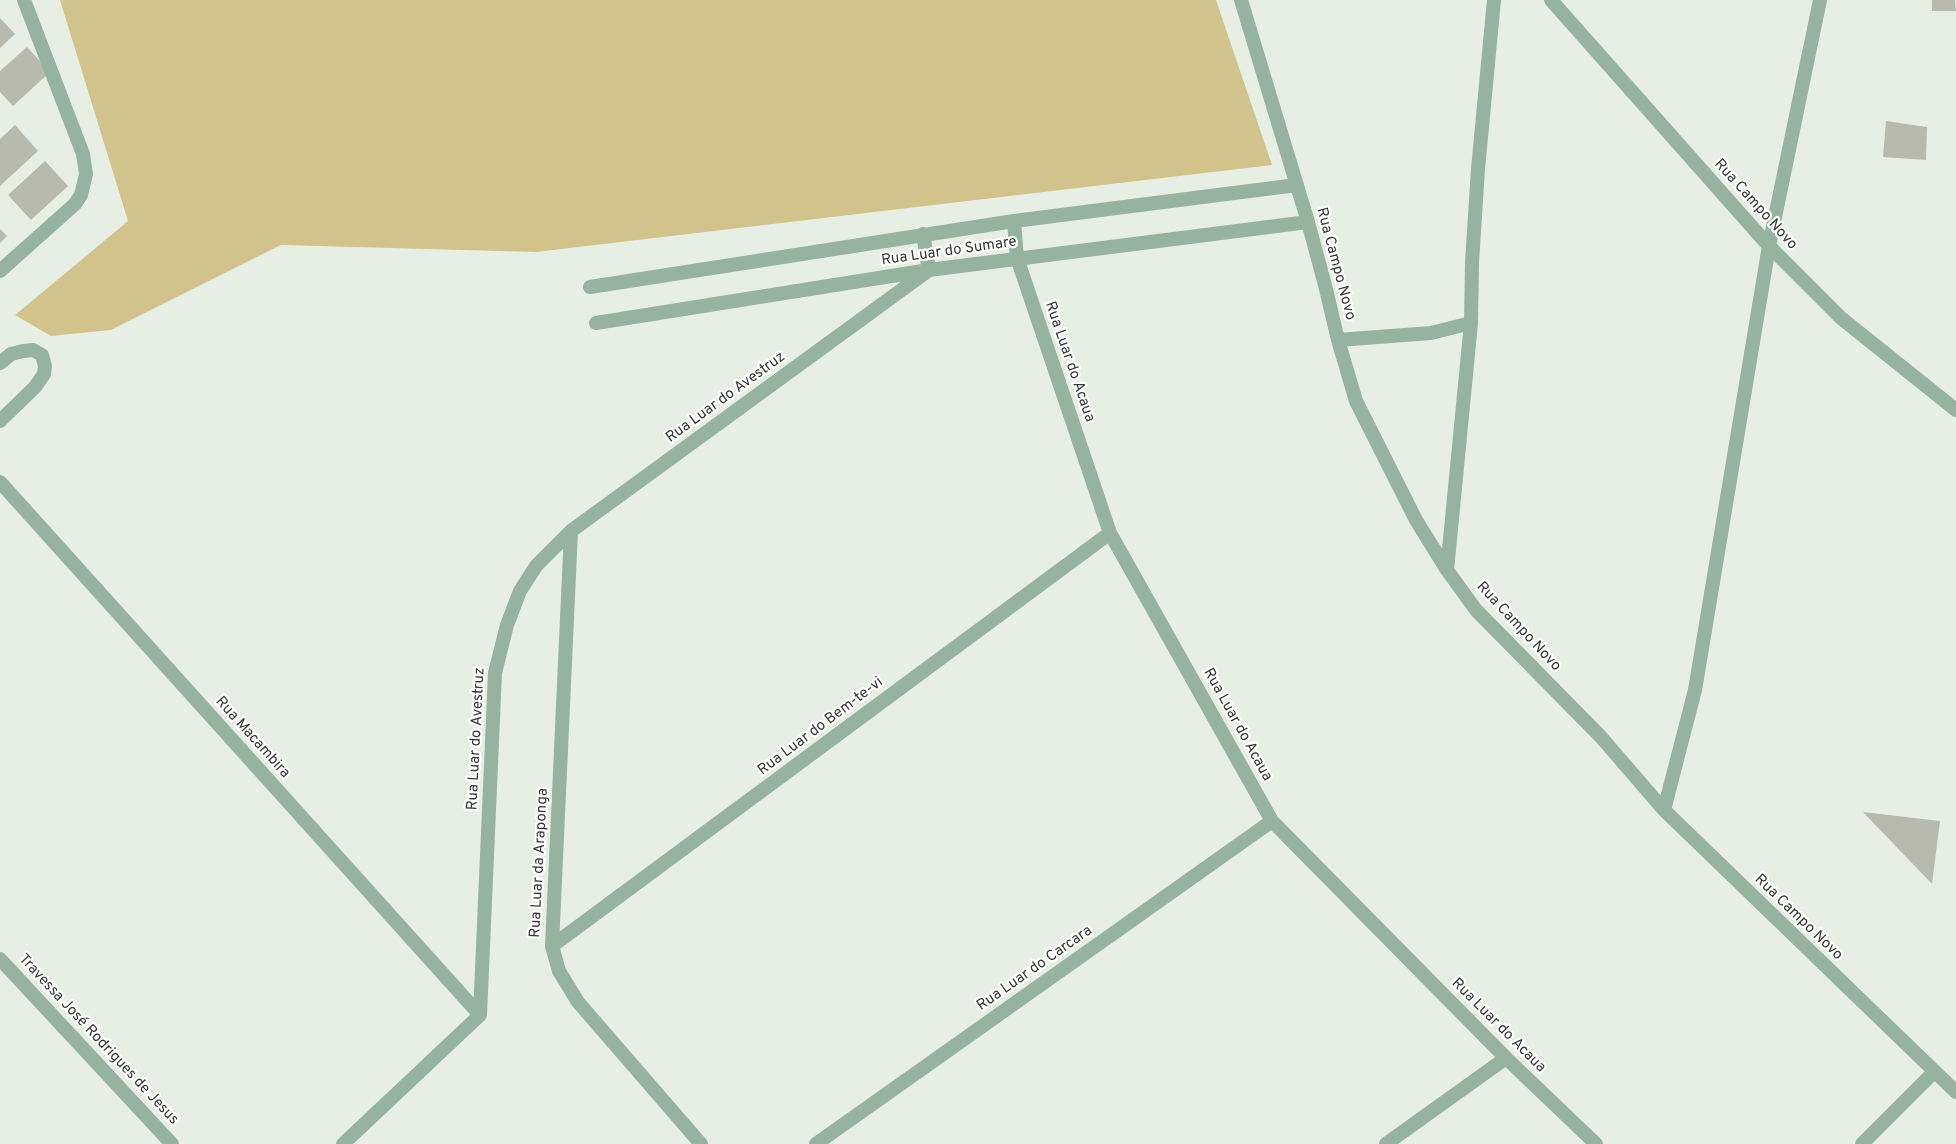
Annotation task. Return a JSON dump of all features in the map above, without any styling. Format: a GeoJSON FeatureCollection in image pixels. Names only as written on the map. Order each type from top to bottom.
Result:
{"type":"FeatureCollection","features":[{"type":"Feature","properties":{"kind":"street"},"geometry":{"type":"LineString","coordinates":[[0,271],[75,204],[81,195],[86,174],[83,154],[24,0]]}},
{"type":"Feature","properties":{"kind":"street","name":"Rua Campo Novo"},"geometry":{"type":"LineString","coordinates":[[1241,0],[1308,222],[1338,340],[1356,401],[1416,520],[1447,570],[1476,610],[1601,737],[1664,810],[1956,1092]]}},
{"type":"Feature","properties":{"kind":"street"},"geometry":{"type":"LineString","coordinates":[[1447,570],[1471,323],[1472,262],[1478,169],[1494,0]]}},
{"type":"Feature","properties":{"kind":"street","name":"Rua Campo Novo"},"geometry":{"type":"LineString","coordinates":[[1551,0],[1768,246],[1841,318],[1956,410]]}},
{"type":"Feature","properties":{"kind":"street"},"geometry":{"type":"LineString","coordinates":[[1664,810],[1695,690],[1768,246],[1820,0]]}},
{"type":"Feature","properties":{"kind":"street","name":"Rua Luar do Sumare"},"geometry":{"type":"LineString","coordinates":[[590,287],[923,234],[1297,185]]}},
{"type":"Feature","properties":{"kind":"street","name":"Rua Luar do Acaua"},"geometry":{"type":"LineString","coordinates":[[1014,221],[1017,258],[1110,533],[1272,820],[1506,1058],[1596,1144]]}},
{"type":"Feature","properties":{"kind":"street","name":"Rua Luar do Sumare"},"geometry":{"type":"LineString","coordinates":[[596,323],[929,270],[1308,222]]}},
{"type":"Feature","properties":{"kind":"street"},"geometry":{"type":"LineString","coordinates":[[923,234],[929,270]]}},
{"type":"Feature","properties":{"kind":"street","name":"Rua Luar do Avestruz"},"geometry":{"type":"LineString","coordinates":[[480,1015],[496,673],[507,625],[520,591],[536,566],[571,531],[929,270]]}},
{"type":"Feature","properties":{"kind":"street"},"geometry":{"type":"LineString","coordinates":[[1338,340],[1431,333],[1471,323]]}},
{"type":"Feature","properties":{"kind":"street"},"geometry":{"type":"LineString","coordinates":[[0,363],[11,354],[23,350],[33,350],[42,355],[45,366],[44,374],[35,387],[0,421]]}},
{"type":"Feature","properties":{"kind":"street","name":"Rua Macambira"},"geometry":{"type":"LineString","coordinates":[[0,482],[480,1015]]}},
{"type":"Feature","properties":{"kind":"street","name":"Rua Luar da Araponga"},"geometry":{"type":"LineString","coordinates":[[571,531],[552,946],[559,971],[578,1002],[701,1144]]}},
{"type":"Feature","properties":{"kind":"street","name":"Rua Luar do Bem-te-vi"},"geometry":{"type":"LineString","coordinates":[[552,946],[1110,533]]}},
{"type":"Feature","properties":{"kind":"street","name":"Rua Luar do Carcara"},"geometry":{"type":"LineString","coordinates":[[816,1144],[1272,820]]}},
{"type":"Feature","properties":{"kind":"street","name":"Travessa José Rodrigues de Jesus"},"geometry":{"type":"LineString","coordinates":[[0,959],[172,1144]]}},
{"type":"Feature","properties":{"kind":"street"},"geometry":{"type":"LineString","coordinates":[[343,1144],[480,1015]]}},
{"type":"Feature","properties":{"kind":"street"},"geometry":{"type":"LineString","coordinates":[[1386,1144],[1506,1058]]}},
{"type":"Feature","properties":{"kind":"street"},"geometry":{"type":"LineString","coordinates":[[1862,1144],[1934,1072]]}},
{"type":"Feature","properties":{"kind":"shaded area"},"geometry":{"type":"Polygon","coordinates":[[[60,0],[1216,0],[1272,165],[536,252],[281,245],[111,330],[51,336],[15,315],[128,221],[60,0]]]}},
{"type":"Feature","properties":{"kind":"building"},"geometry":{"type":"Polygon","coordinates":[[[1932,0],[1955,0],[1956,11],[1932,11],[1932,0]]]}},
{"type":"Feature","properties":{"kind":"building"},"geometry":{"type":"Polygon","coordinates":[[[0,18],[15,34],[0,48],[0,18]]]}},
{"type":"Feature","properties":{"kind":"building"},"geometry":{"type":"Polygon","coordinates":[[[27,47],[50,72],[13,106],[0,92],[0,71],[27,47]]]}},
{"type":"Feature","properties":{"kind":"building"},"geometry":{"type":"Polygon","coordinates":[[[1886,121],[1927,127],[1926,160],[1883,157],[1886,121]]]}},
{"type":"Feature","properties":{"kind":"building"},"geometry":{"type":"Polygon","coordinates":[[[15,125],[38,151],[0,186],[0,139],[15,125]]]}},
{"type":"Feature","properties":{"kind":"building"},"geometry":{"type":"Polygon","coordinates":[[[45,161],[68,186],[31,220],[8,195],[45,161]]]}},
{"type":"Feature","properties":{"kind":"building"},"geometry":{"type":"Polygon","coordinates":[[[0,229],[7,236],[0,243],[0,229]]]}},
{"type":"Feature","properties":{"kind":"building"},"geometry":{"type":"Polygon","coordinates":[[[1863,812],[1940,821],[1932,884],[1863,812]]]}}]}
